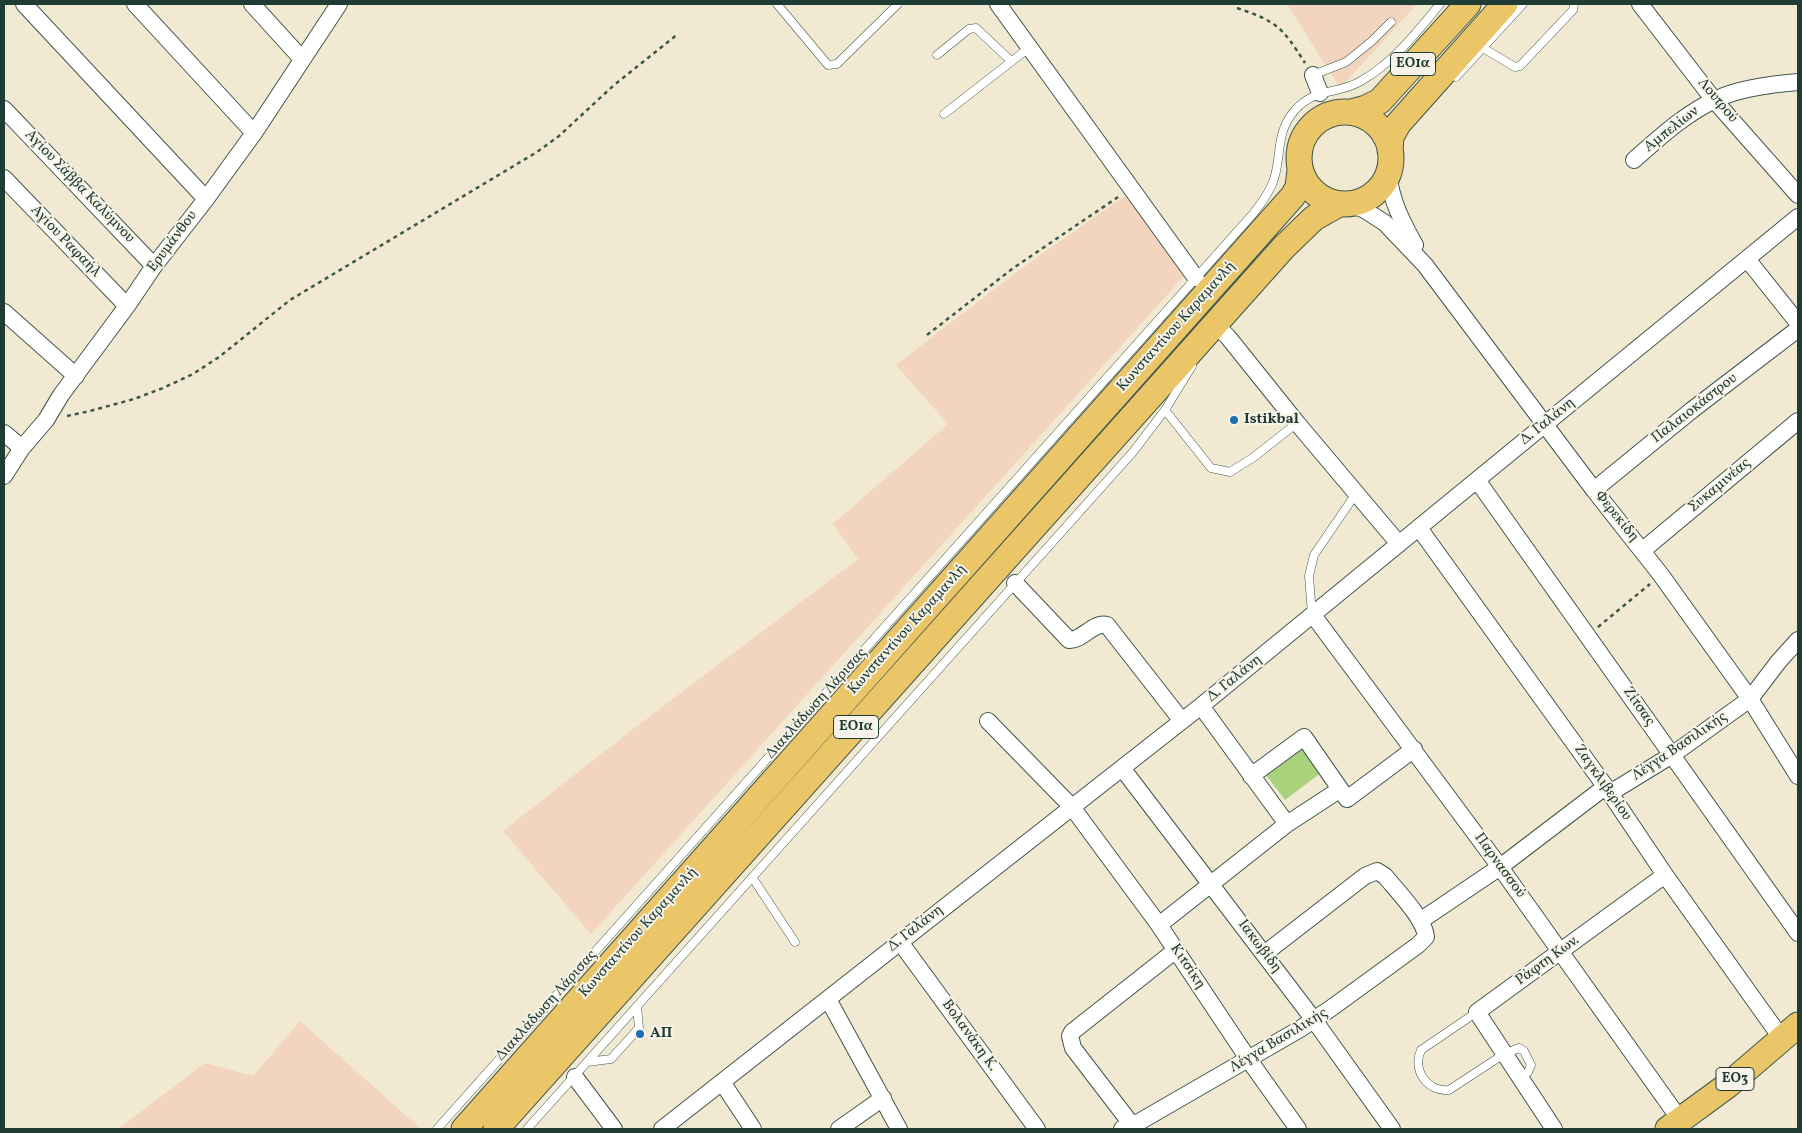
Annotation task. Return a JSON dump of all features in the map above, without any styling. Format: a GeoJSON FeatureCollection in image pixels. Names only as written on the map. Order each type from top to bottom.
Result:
{"type":"FeatureCollection","features":[{"type":"Feature","properties":{"kind":"main road","name":"ΕΟ1α"},"geometry":{"type":"LineString","coordinates":[[1300,170],[1299,150],[1311,126],[1325,116],[1342,111],[1351,112],[1366,108],[1380,101],[1468,4]]}},
{"type":"Feature","properties":{"kind":"main road","name":"ΕΟ1α"},"geometry":{"type":"LineString","coordinates":[[1343,204],[1369,197],[1381,187],[1389,161],[1391,137],[1406,122],[1505,4]]}},
{"type":"Feature","properties":{"kind":"main road"},"geometry":{"type":"LineString","coordinates":[[1351,112],[1368,117],[1385,135],[1389,161]]}},
{"type":"Feature","properties":{"kind":"main road"},"geometry":{"type":"LineString","coordinates":[[1300,170],[1306,183],[1318,195],[1332,202],[1343,204]]}},
{"type":"Feature","properties":{"kind":"main road","name":"Κωνσταντίνου Καραμανλή"},"geometry":{"type":"LineString","coordinates":[[464,1129],[1293,196],[1298,187],[1300,170]]}},
{"type":"Feature","properties":{"kind":"main road","name":"Κωνσταντίνου Καραμανλή"},"geometry":{"type":"LineString","coordinates":[[496,1129],[1301,229],[1325,210],[1343,204]]}},
{"type":"Feature","properties":{"kind":"main road","name":"ΕΟ3"},"geometry":{"type":"LineString","coordinates":[[1675,1125],[1728,1085],[1790,1032]]}},
{"type":"Feature","properties":{"kind":"street"},"geometry":{"type":"LineString","coordinates":[[24,4],[206,199]]}},
{"type":"Feature","properties":{"kind":"street"},"geometry":{"type":"LineString","coordinates":[[135,4],[254,133]]}},
{"type":"Feature","properties":{"kind":"street"},"geometry":{"type":"LineString","coordinates":[[252,4],[302,59]]}},
{"type":"Feature","properties":{"kind":"street","name":"Ερυμάνθου"},"geometry":{"type":"LineString","coordinates":[[4,476],[22,448],[46,420],[61,395],[154,266],[254,133],[338,4]]}},
{"type":"Feature","properties":{"kind":"street"},"geometry":{"type":"LineString","coordinates":[[998,4],[1196,278]]}},
{"type":"Feature","properties":{"kind":"street","name":"Λουτρού"},"geometry":{"type":"LineString","coordinates":[[1640,4],[1714,100],[1798,195]]}},
{"type":"Feature","properties":{"kind":"street"},"geometry":{"type":"LineString","coordinates":[[1313,75],[1320,93]]}},
{"type":"Feature","properties":{"kind":"street","name":"Αμπελίων"},"geometry":{"type":"LineString","coordinates":[[1634,160],[1681,121],[1714,100],[1737,92],[1798,82]]}},
{"type":"Feature","properties":{"kind":"street","name":"Αγίου Σάββα Καλύμνου"},"geometry":{"type":"LineString","coordinates":[[4,109],[154,266]]}},
{"type":"Feature","properties":{"kind":"street","name":"Φερεκίδη"},"geometry":{"type":"LineString","coordinates":[[1389,161],[1392,196],[1397,210],[1425,265]]}},
{"type":"Feature","properties":{"kind":"street","name":"Αγίου Ραφαήλ"},"geometry":{"type":"LineString","coordinates":[[4,178],[127,306]]}},
{"type":"Feature","properties":{"kind":"street","name":"Φερεκίδη"},"geometry":{"type":"LineString","coordinates":[[1343,204],[1363,209],[1385,224],[1425,265],[1594,490],[1643,550],[1750,699],[1798,776]]}},
{"type":"Feature","properties":{"kind":"street","name":"Δ. Γαλάνη"},"geometry":{"type":"LineString","coordinates":[[662,1129],[1201,706],[1798,217]]}},
{"type":"Feature","properties":{"kind":"street"},"geometry":{"type":"LineString","coordinates":[[1747,259],[1798,323]]}},
{"type":"Feature","properties":{"kind":"street"},"geometry":{"type":"LineString","coordinates":[[4,312],[76,376]]}},
{"type":"Feature","properties":{"kind":"street"},"geometry":{"type":"LineString","coordinates":[[1215,324],[1228,337],[1297,423],[1399,544]]}},
{"type":"Feature","properties":{"kind":"street","name":"Παλαιοκάστρου"},"geometry":{"type":"LineString","coordinates":[[1594,490],[1692,410],[1798,329]]}},
{"type":"Feature","properties":{"kind":"street","name":"Συκαμινέας"},"geometry":{"type":"LineString","coordinates":[[1643,550],[1798,421]]}},
{"type":"Feature","properties":{"kind":"street"},"geometry":{"type":"LineString","coordinates":[[4,433],[22,448]]}},
{"type":"Feature","properties":{"kind":"street","name":"Ζίτσας"},"geometry":{"type":"LineString","coordinates":[[1477,480],[1798,933]]}},
{"type":"Feature","properties":{"kind":"street","name":"Ζαγκλιβερίου"},"geometry":{"type":"LineString","coordinates":[[1419,528],[1608,790],[1665,875],[1790,1032]]}},
{"type":"Feature","properties":{"kind":"street"},"geometry":{"type":"LineString","coordinates":[[1016,583],[1068,640],[1075,639],[1100,625],[1107,625],[1182,721]]}},
{"type":"Feature","properties":{"kind":"street","name":"Παρνασσού"},"geometry":{"type":"LineString","coordinates":[[1312,615],[1414,749],[1562,951],[1675,1125]]}},
{"type":"Feature","properties":{"kind":"street","name":"Λέγγα Βασιλικής"},"geometry":{"type":"LineString","coordinates":[[1134,1126],[1314,1020],[1418,945],[1426,937],[1425,930],[1420,921],[1608,790],[1672,754],[1750,699],[1798,640]]}},
{"type":"Feature","properties":{"kind":"street"},"geometry":{"type":"LineString","coordinates":[[1201,706],[1287,824]]}},
{"type":"Feature","properties":{"kind":"street","name":"Κιτσίκη"},"geometry":{"type":"LineString","coordinates":[[988,721],[1072,807],[1159,925],[1249,1060],[1298,1129]]}},
{"type":"Feature","properties":{"kind":"street"},"geometry":{"type":"LineString","coordinates":[[1251,776],[1304,737],[1347,799],[1414,749]]}},
{"type":"Feature","properties":{"kind":"street","name":"Ιακωβίδη"},"geometry":{"type":"LineString","coordinates":[[1122,768],[1314,1020],[1392,1129]]}},
{"type":"Feature","properties":{"kind":"street"},"geometry":{"type":"LineString","coordinates":[[1159,925],[1287,824],[1339,790]]}},
{"type":"Feature","properties":{"kind":"street"},"geometry":{"type":"LineString","coordinates":[[1264,954],[1364,876],[1377,871],[1384,876],[1420,921]]}},
{"type":"Feature","properties":{"kind":"street","name":"Ράφτη Κων."},"geometry":{"type":"LineString","coordinates":[[1477,1012],[1665,875]]}},
{"type":"Feature","properties":{"kind":"street","name":"Βολανάκη Κ."},"geometry":{"type":"LineString","coordinates":[[900,942],[1037,1129]]}},
{"type":"Feature","properties":{"kind":"street"},"geometry":{"type":"LineString","coordinates":[[1134,1126],[1073,1048],[1070,1036],[1072,1032],[1176,950]]}},
{"type":"Feature","properties":{"kind":"street"},"geometry":{"type":"LineString","coordinates":[[828,998],[899,1129]]}},
{"type":"Feature","properties":{"kind":"street"},"geometry":{"type":"LineString","coordinates":[[1477,1012],[1554,1129]]}},
{"type":"Feature","properties":{"kind":"street"},"geometry":{"type":"LineString","coordinates":[[575,1076],[614,1129]]}},
{"type":"Feature","properties":{"kind":"street"},"geometry":{"type":"LineString","coordinates":[[722,1082],[753,1129]]}},
{"type":"Feature","properties":{"kind":"street"},"geometry":{"type":"LineString","coordinates":[[839,1129],[883,1098]]}},
{"type":"Feature","properties":{"kind":"lane"},"geometry":{"type":"LineString","coordinates":[[777,4],[830,66],[837,64],[898,4]]}},
{"type":"Feature","properties":{"kind":"lane"},"geometry":{"type":"LineString","coordinates":[[1320,93],[1348,87],[1370,75],[1394,56],[1440,4]]}},
{"type":"Feature","properties":{"kind":"lane"},"geometry":{"type":"LineString","coordinates":[[1452,82],[1523,4]]}},
{"type":"Feature","properties":{"kind":"lane"},"geometry":{"type":"LineString","coordinates":[[1484,48],[1515,67],[1520,66],[1573,10],[1574,4]]}},
{"type":"Feature","properties":{"kind":"lane"},"geometry":{"type":"LineString","coordinates":[[1313,75],[1346,62],[1372,41],[1391,22]]}},
{"type":"Feature","properties":{"kind":"lane"},"geometry":{"type":"LineString","coordinates":[[938,56],[969,29],[976,28],[1011,61]]}},
{"type":"Feature","properties":{"kind":"lane"},"geometry":{"type":"LineString","coordinates":[[944,114],[1030,47]]}},
{"type":"Feature","properties":{"kind":"lane","name":"Διακλάδωση Λάρισας"},"geometry":{"type":"LineString","coordinates":[[437,1129],[1262,203],[1274,179],[1278,150],[1286,124],[1295,110],[1307,100],[1320,93]]}},
{"type":"Feature","properties":{"kind":"lane"},"geometry":{"type":"LineString","coordinates":[[527,1129],[1133,452],[1165,410],[1215,324]]}},
{"type":"Feature","properties":{"kind":"lane"},"geometry":{"type":"LineString","coordinates":[[1165,410],[1211,468],[1230,472],[1254,457],[1297,423]]}},
{"type":"Feature","properties":{"kind":"lane"},"geometry":{"type":"LineString","coordinates":[[1312,615],[1309,576],[1314,555],[1357,492]]}},
{"type":"Feature","properties":{"kind":"lane"},"geometry":{"type":"LineString","coordinates":[[752,877],[795,942]]}},
{"type":"Feature","properties":{"kind":"lane"},"geometry":{"type":"LineString","coordinates":[[587,1062],[611,1059],[639,1028],[637,1007]]}},
{"type":"Feature","properties":{"kind":"lane","name":"Ράφτη Κων."},"geometry":{"type":"LineString","coordinates":[[1477,1012],[1421,1050],[1418,1056],[1418,1066],[1422,1076],[1432,1088],[1449,1090],[1504,1054]]}},
{"type":"Feature","properties":{"kind":"path"},"geometry":{"type":"LineString","coordinates":[[1237,8],[1263,17],[1277,25],[1288,36],[1313,75]]}},
{"type":"Feature","properties":{"kind":"path"},"geometry":{"type":"LineString","coordinates":[[46,420],[90,412],[163,388],[194,374],[219,357],[290,300],[537,152],[559,136],[613,86],[678,34]]}},
{"type":"Feature","properties":{"kind":"path"},"geometry":{"type":"LineString","coordinates":[[927,335],[1012,270],[1131,188]]}},
{"type":"Feature","properties":{"kind":"path"},"geometry":{"type":"LineString","coordinates":[[1588,636],[1661,575]]}},
{"type":"Feature","properties":{"kind":"shaded area"},"geometry":{"type":"Polygon","coordinates":[[[1287,4],[1417,4],[1340,88],[1287,4]]]}},
{"type":"Feature","properties":{"kind":"shaded area"},"geometry":{"type":"Polygon","coordinates":[[[1129,193],[1185,275],[591,934],[503,831],[628,733],[858,559],[833,524],[948,424],[896,365],[1018,271],[1129,193]]]}},
{"type":"Feature","properties":{"kind":"shaded area"},"geometry":{"type":"Polygon","coordinates":[[[300,1021],[421,1129],[118,1129],[205,1063],[253,1076],[300,1021]]]}},
{"type":"Feature","properties":{"kind":"green space"},"geometry":{"type":"Polygon","coordinates":[[[1298,732],[1326,769],[1285,800],[1257,763],[1298,732]]]}},
{"type":"Feature","properties":{"kind":"place","name":"Istikbal"},"geometry":{"type":"Point","coordinates":[1234,420]}},
{"type":"Feature","properties":{"kind":"place","name":"ΑΠ"},"geometry":{"type":"Point","coordinates":[640,1034]}}]}
